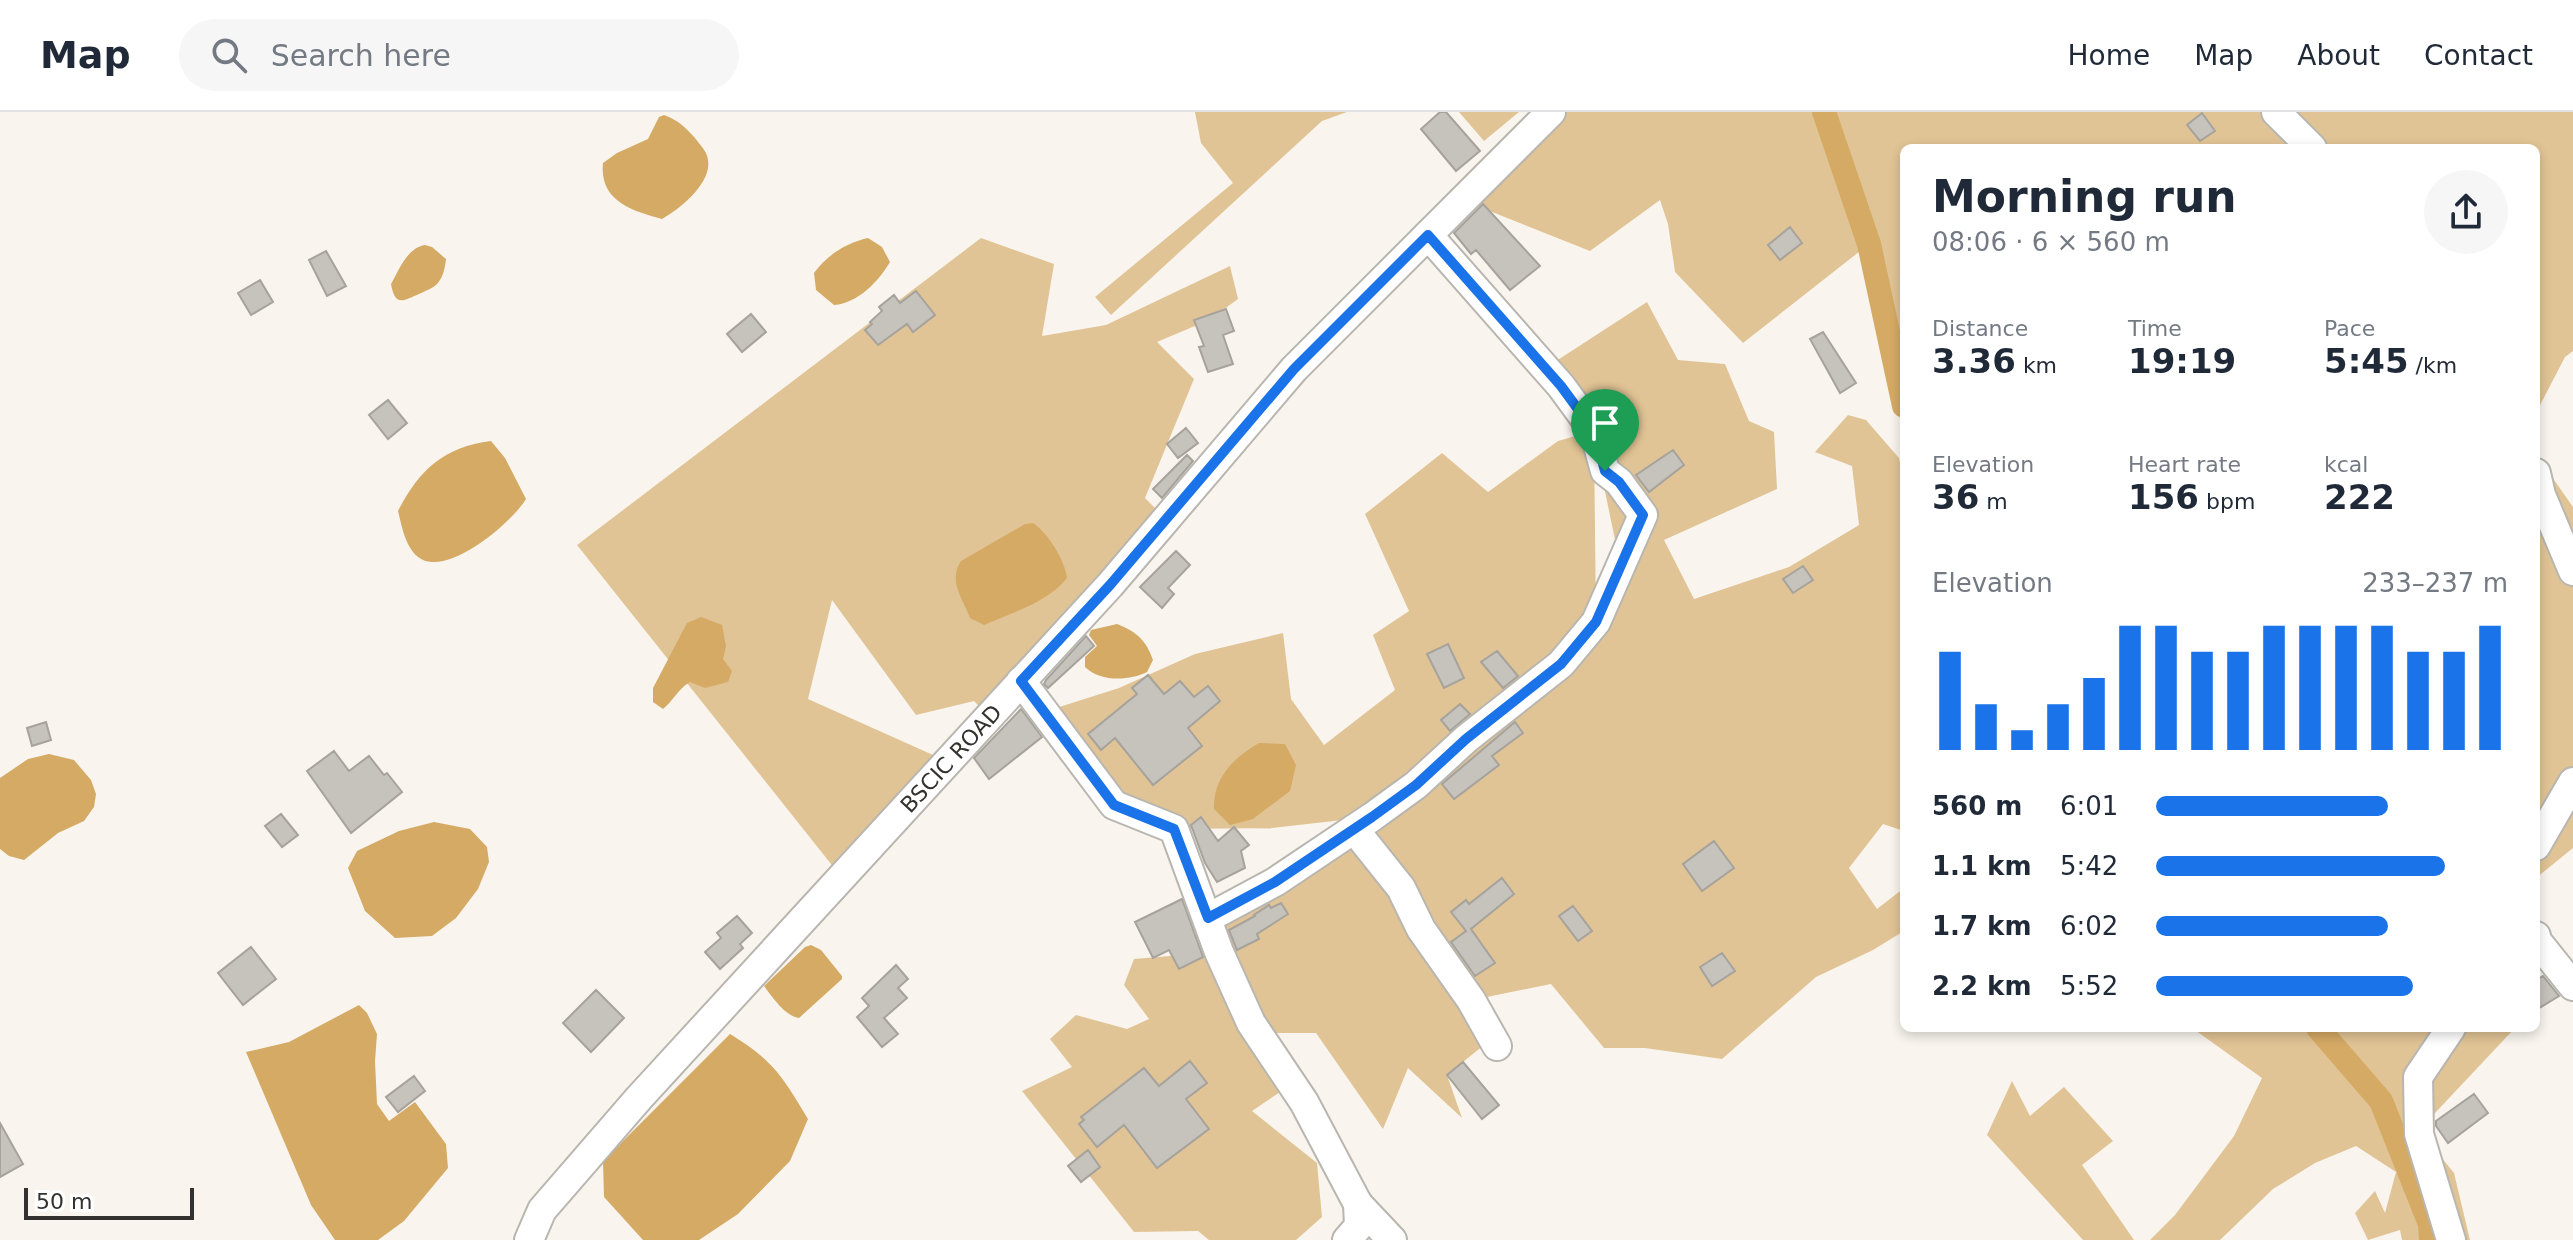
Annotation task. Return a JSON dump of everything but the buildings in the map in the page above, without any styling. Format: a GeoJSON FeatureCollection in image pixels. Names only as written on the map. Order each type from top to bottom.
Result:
{"type":"FeatureCollection","features":[{"type":"Feature","properties":{"kind":"street","name":"BSCIC ROAD"},"geometry":{"type":"LineString","coordinates":[[529,1240],[542,1210],[639,1098],[1110,585],[1294,369],[1551,112]]}},
{"type":"Feature","properties":{"kind":"street"},"geometry":{"type":"LineString","coordinates":[[2276,112],[2308,144]]}},
{"type":"Feature","properties":{"kind":"street"},"geometry":{"type":"LineString","coordinates":[[1208,918],[1275,882],[1416,785],[1466,739],[1561,664],[1596,622],[1643,515],[1619,482],[1605,471],[1594,431],[1561,386],[1428,235]]}},
{"type":"Feature","properties":{"kind":"street"},"geometry":{"type":"LineString","coordinates":[[2540,491],[2573,571]]}},
{"type":"Feature","properties":{"kind":"street"},"geometry":{"type":"LineString","coordinates":[[1021,681],[1114,805],[1174,829],[1219,952],[1251,1023],[1304,1102],[1358,1204],[1392,1240]]}},
{"type":"Feature","properties":{"kind":"street"},"geometry":{"type":"LineString","coordinates":[[2540,839],[2573,782]]}},
{"type":"Feature","properties":{"kind":"street"},"geometry":{"type":"LineString","coordinates":[[1354,829],[1401,888],[1421,929],[1471,1000],[1497,1046]]}},
{"type":"Feature","properties":{"kind":"street"},"geometry":{"type":"LineString","coordinates":[[2540,944],[2573,986]]}},
{"type":"Feature","properties":{"kind":"street"},"geometry":{"type":"LineString","coordinates":[[2448,1032],[2418,1077],[2419,1134],[2451,1240]]}},
{"type":"Feature","properties":{"kind":"street"},"geometry":{"type":"LineString","coordinates":[[1347,1240],[1359,1226],[1358,1204]]}},
{"type":"Feature","properties":{"kind":"shaded area"},"geometry":{"type":"Polygon","coordinates":[[[1195,112],[1347,112],[1322,121],[1111,315],[1095,297],[1233,183],[1201,143],[1195,112]]]}},
{"type":"Feature","properties":{"kind":"shaded area"},"geometry":{"type":"Polygon","coordinates":[[[1459,112],[1519,112],[1484,141],[1459,112]]]}},
{"type":"Feature","properties":{"kind":"shaded area"},"geometry":{"type":"Polygon","coordinates":[[[1561,112],[2276,112],[2308,144],[1900,144],[1900,387],[1869,244],[1743,343],[1675,272],[1668,224],[1660,200],[1590,251],[1477,206],[1561,112]]]}},
{"type":"Feature","properties":{"kind":"shaded area"},"geometry":{"type":"Polygon","coordinates":[[[2284,112],[2573,112],[2573,351],[2565,357],[2540,405],[2540,144],[2317,144],[2284,112]]]}},
{"type":"Feature","properties":{"kind":"shaded area"},"geometry":{"type":"Polygon","coordinates":[[[664,115],[681,124],[695,138],[706,154],[708,169],[693,194],[662,219],[629,208],[612,195],[606,187],[603,163],[648,139],[659,117],[664,115]]]}},
{"type":"Feature","properties":{"kind":"shaded area"},"geometry":{"type":"Polygon","coordinates":[[[868,238],[882,247],[890,262],[866,290],[851,300],[834,305],[816,290],[814,273],[838,251],[868,238]]]}},
{"type":"Feature","properties":{"kind":"shaded area"},"geometry":{"type":"Polygon","coordinates":[[[981,238],[1054,264],[1042,336],[1106,325],[1230,266],[1238,299],[1209,320],[1157,342],[1194,379],[1145,498],[1160,513],[985,712],[974,701],[916,715],[832,600],[808,699],[942,759],[835,869],[577,545],[981,238]]]}},
{"type":"Feature","properties":{"kind":"shaded area"},"geometry":{"type":"Polygon","coordinates":[[[425,245],[446,259],[441,279],[428,290],[404,300],[397,299],[391,284],[408,255],[425,245]]]}},
{"type":"Feature","properties":{"kind":"shaded area"},"geometry":{"type":"Polygon","coordinates":[[[1647,302],[1678,360],[1725,364],[1749,421],[1774,432],[1777,489],[1664,540],[1694,599],[1789,567],[1859,525],[1852,466],[1815,452],[1848,415],[1866,420],[1899,458],[1900,830],[1883,824],[1849,868],[1877,909],[1900,891],[1900,933],[1816,977],[1722,1059],[1645,1048],[1604,1048],[1551,984],[1472,1000],[1484,1045],[1447,1075],[1462,1118],[1408,1068],[1383,1129],[1316,1033],[1274,1033],[1292,1084],[1252,1111],[1317,1163],[1322,1217],[1296,1240],[1209,1240],[1198,1231],[1134,1232],[1022,1091],[1072,1067],[1050,1039],[1076,1015],[1127,1029],[1149,1019],[1124,985],[1134,959],[1219,952],[1208,918],[1369,817],[1272,828],[1174,829],[1114,805],[1053,709],[1119,688],[1195,654],[1283,633],[1291,699],[1324,745],[1395,690],[1373,635],[1409,611],[1365,514],[1442,453],[1488,492],[1558,441],[1593,431],[1550,365],[1647,302]],[[1594,438],[1596,620],[1621,569],[1594,438]]]}},
{"type":"Feature","properties":{"kind":"shaded area"},"geometry":{"type":"Polygon","coordinates":[[[491,441],[505,458],[526,499],[495,532],[465,552],[435,562],[423,560],[412,551],[401,524],[398,511],[406,496],[424,472],[446,455],[491,441]]]}},
{"type":"Feature","properties":{"kind":"shaded area"},"geometry":{"type":"Polygon","coordinates":[[[2540,460],[2573,507],[2573,848],[2540,875],[2540,460]]]}},
{"type":"Feature","properties":{"kind":"shaded area"},"geometry":{"type":"Polygon","coordinates":[[[1033,523],[1055,548],[1067,578],[1050,594],[1018,611],[984,625],[970,618],[956,582],[961,561],[1025,524],[1033,523]]]}},
{"type":"Feature","properties":{"kind":"shaded area"},"geometry":{"type":"Polygon","coordinates":[[[701,617],[722,625],[726,646],[723,659],[732,671],[728,682],[705,688],[690,682],[663,709],[653,702],[653,688],[687,623],[701,617]]]}},
{"type":"Feature","properties":{"kind":"shaded area"},"geometry":{"type":"Polygon","coordinates":[[[1117,624],[1144,642],[1153,660],[1147,672],[1132,677],[1106,678],[1085,667],[1085,657],[1097,646],[1089,635],[1091,630],[1117,624]]]}},
{"type":"Feature","properties":{"kind":"shaded area"},"geometry":{"type":"Polygon","coordinates":[[[1259,743],[1285,744],[1296,765],[1290,791],[1253,819],[1230,825],[1214,809],[1217,788],[1233,762],[1259,743]]]}},
{"type":"Feature","properties":{"kind":"shaded area"},"geometry":{"type":"Polygon","coordinates":[[[49,754],[74,760],[91,780],[96,794],[94,807],[84,821],[58,833],[24,860],[9,856],[0,849],[0,778],[28,759],[49,754]]]}},
{"type":"Feature","properties":{"kind":"shaded area"},"geometry":{"type":"Polygon","coordinates":[[[434,822],[470,829],[487,847],[489,862],[478,889],[456,918],[432,936],[395,938],[365,911],[348,868],[357,851],[399,831],[434,822]]]}},
{"type":"Feature","properties":{"kind":"shaded area"},"geometry":{"type":"Polygon","coordinates":[[[811,945],[821,950],[842,979],[799,1018],[794,1017],[775,1001],[764,986],[805,947],[811,945]]]}},
{"type":"Feature","properties":{"kind":"shaded area"},"geometry":{"type":"Polygon","coordinates":[[[359,1005],[367,1013],[377,1034],[377,1104],[389,1121],[415,1102],[446,1144],[448,1168],[404,1221],[378,1240],[335,1240],[311,1205],[246,1052],[289,1042],[359,1005]]]}},
{"type":"Feature","properties":{"kind":"shaded area"},"geometry":{"type":"Polygon","coordinates":[[[2198,1032],[2511,1032],[2419,1130],[2454,1173],[2470,1240],[2402,1240],[2400,1230],[2368,1240],[2355,1213],[2375,1191],[2385,1213],[2396,1172],[2356,1146],[2315,1163],[2273,1189],[2220,1240],[2150,1240],[2175,1215],[2234,1136],[2262,1078],[2198,1032]],[[2384,1108],[2396,1172],[2428,1219],[2384,1108]]]}},
{"type":"Feature","properties":{"kind":"shaded area"},"geometry":{"type":"Polygon","coordinates":[[[730,1034],[757,1052],[776,1070],[808,1119],[790,1161],[738,1214],[699,1240],[643,1240],[604,1197],[603,1161],[730,1034]]]}},
{"type":"Feature","properties":{"kind":"shaded area"},"geometry":{"type":"Polygon","coordinates":[[[2012,1081],[2030,1116],[2064,1087],[2113,1141],[2082,1165],[2134,1240],[2083,1240],[1987,1135],[2012,1081]]]}},
{"type":"Feature","properties":{"kind":"waterway"},"geometry":{"type":"LineString","coordinates":[[1824,112],[1869,244],[1900,387]]}},
{"type":"Feature","properties":{"kind":"waterway"},"geometry":{"type":"LineString","coordinates":[[2321,1032],[2381,1101],[2430,1224],[2431,1240]]}},
{"type":"Feature","properties":{"kind":"route"},"geometry":{"type":"LineString","coordinates":[[1428,235],[1561,386],[1594,431],[1605,471],[1619,482],[1643,515],[1596,622],[1561,664],[1466,739],[1416,785],[1372,817],[1275,882],[1208,918],[1174,829],[1114,805],[1021,681],[1110,585],[1294,369],[1428,235]]}}]}
